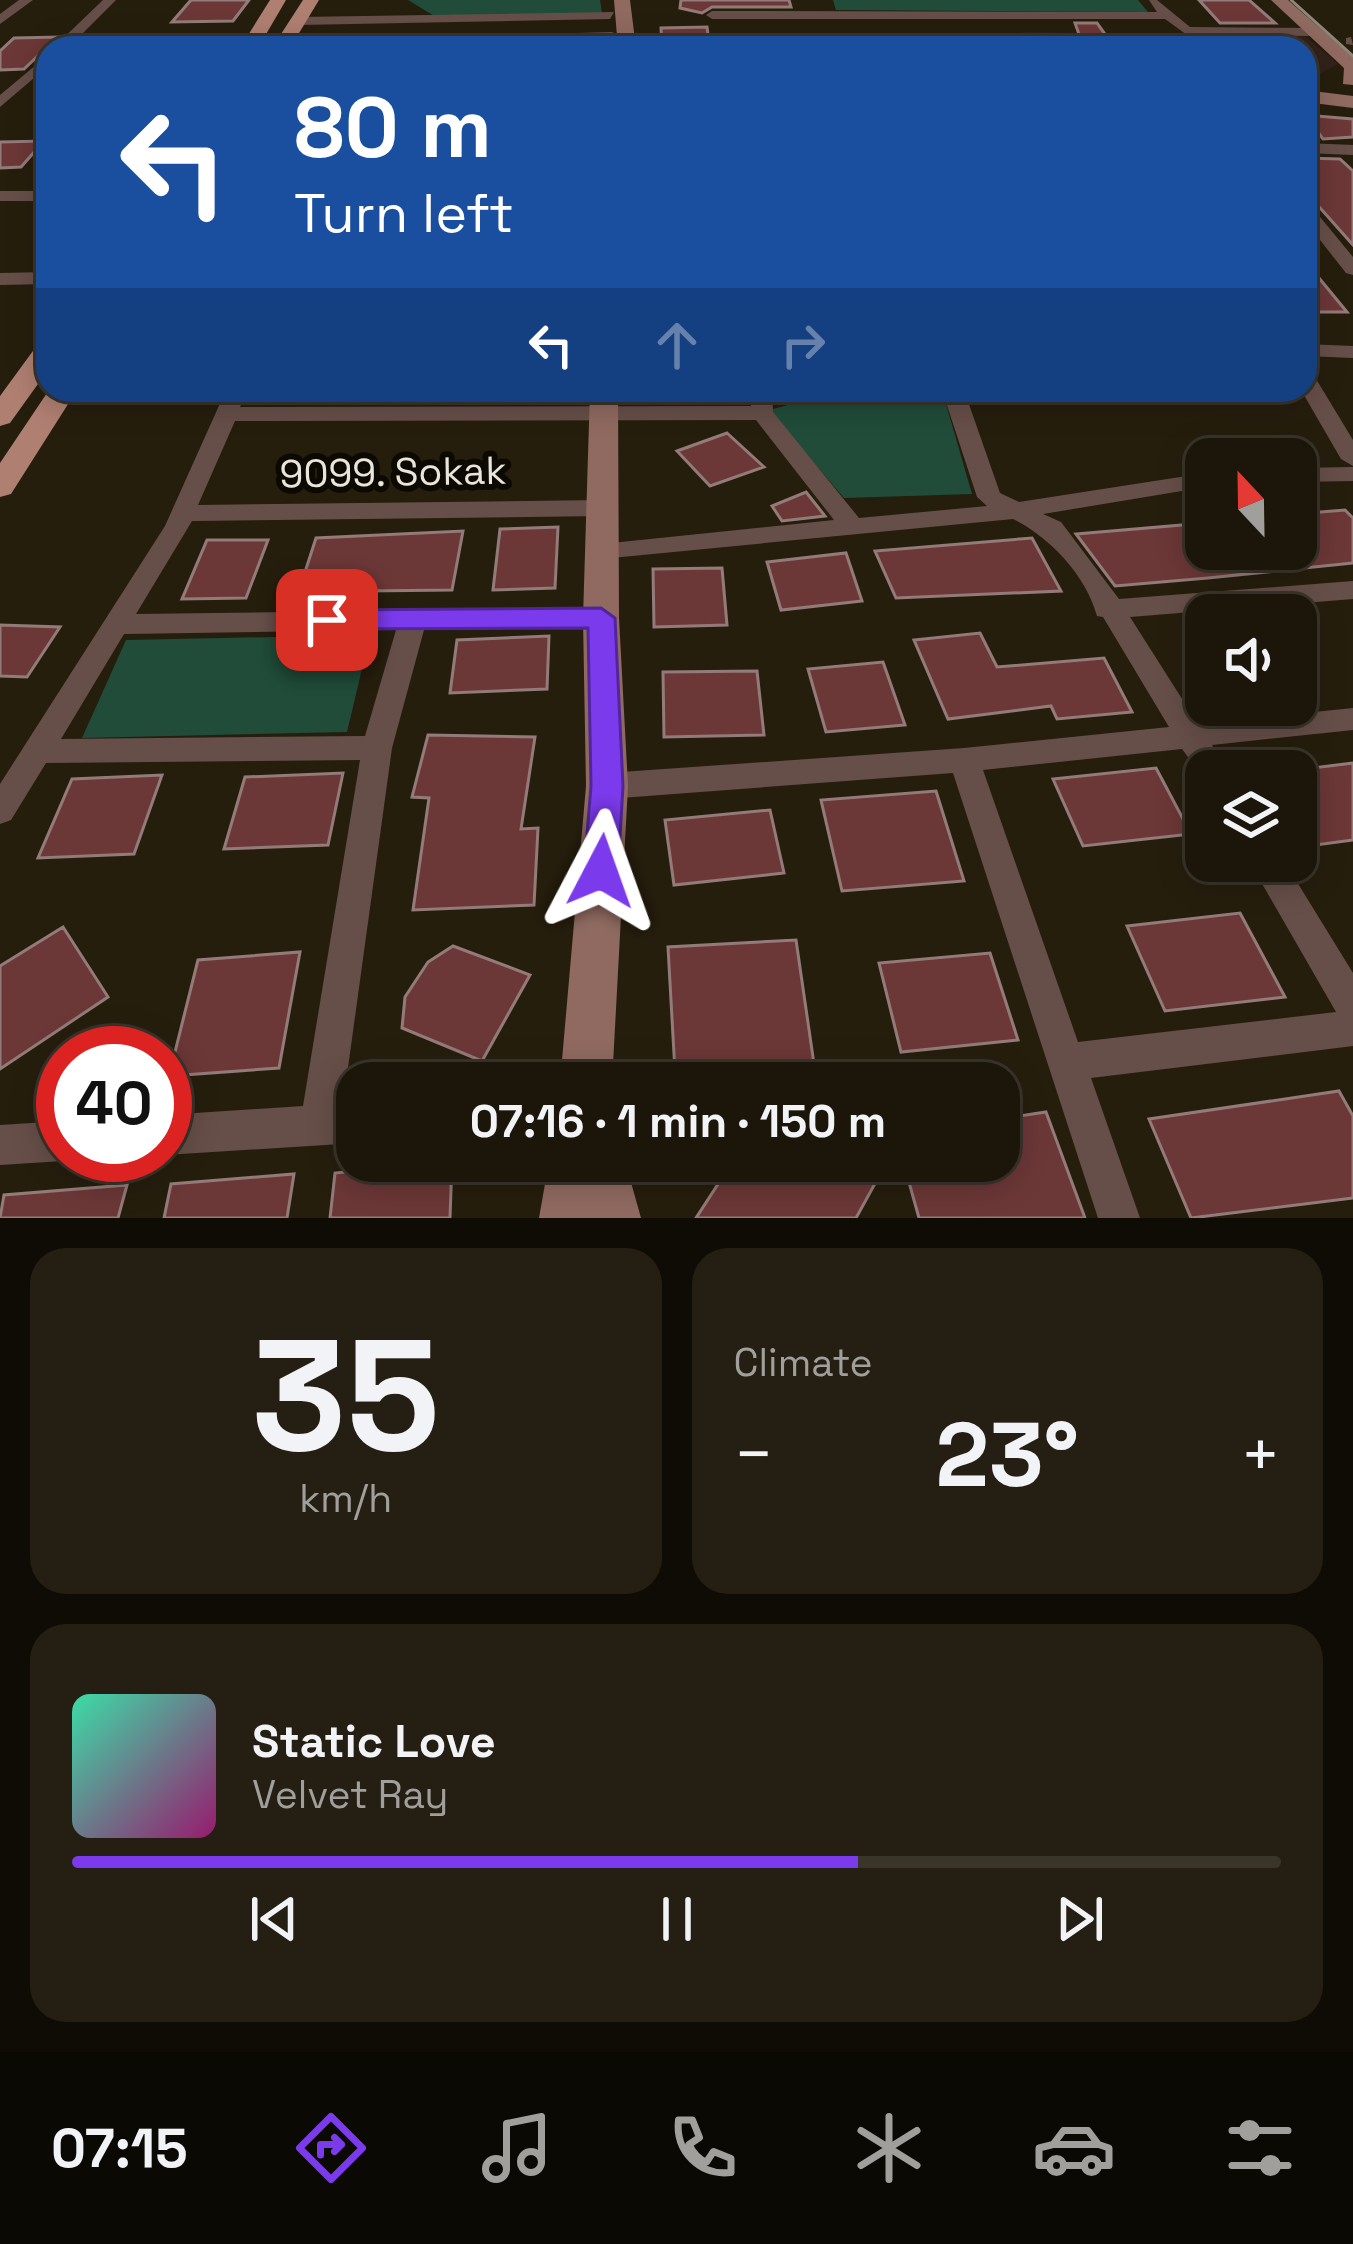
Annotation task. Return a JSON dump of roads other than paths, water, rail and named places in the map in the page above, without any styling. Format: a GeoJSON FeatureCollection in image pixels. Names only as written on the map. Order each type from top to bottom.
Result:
{"type":"FeatureCollection","features":[{"type":"Feature","properties":{"kind":"main road"},"geometry":{"type":"LineString","coordinates":[[256,36],[278,0]]}},
{"type":"Feature","properties":{"kind":"main road"},"geometry":{"type":"LineString","coordinates":[[289,36],[311,0]]}},
{"type":"Feature","properties":{"kind":"main road"},"geometry":{"type":"LineString","coordinates":[[0,417],[36,367]]}},
{"type":"Feature","properties":{"kind":"main road"},"geometry":{"type":"LineString","coordinates":[[0,488],[55,402]]}},
{"type":"Feature","properties":{"kind":"street"},"geometry":{"type":"LineString","coordinates":[[0,20],[27,0]]}},
{"type":"Feature","properties":{"kind":"street"},"geometry":{"type":"LineString","coordinates":[[72,36],[110,0]]}},
{"type":"Feature","properties":{"kind":"street"},"geometry":{"type":"LineString","coordinates":[[720,36],[711,9],[729,0]]}},
{"type":"Feature","properties":{"kind":"street"},"geometry":{"type":"LineString","coordinates":[[1150,0],[1187,32],[1318,32]]}},
{"type":"Feature","properties":{"kind":"street"},"geometry":{"type":"LineString","coordinates":[[1279,0],[1351,62],[1350,89],[1317,91]]}},
{"type":"Feature","properties":{"kind":"street"},"geometry":{"type":"LineString","coordinates":[[1304,0],[1352,41]]}},
{"type":"Feature","properties":{"kind":"street"},"geometry":{"type":"LineString","coordinates":[[299,21],[488,19],[613,5]]}},
{"type":"Feature","properties":{"kind":"street"},"geometry":{"type":"LineString","coordinates":[[612,36],[613,5]]}},
{"type":"Feature","properties":{"kind":"street"},"geometry":{"type":"LineString","coordinates":[[613,5],[623,36]]}},
{"type":"Feature","properties":{"kind":"street"},"geometry":{"type":"LineString","coordinates":[[712,15],[819,7],[1163,16]]}},
{"type":"Feature","properties":{"kind":"street"},"geometry":{"type":"LineString","coordinates":[[1004,15],[1017,36]]}},
{"type":"Feature","properties":{"kind":"street"},"geometry":{"type":"LineString","coordinates":[[482,36],[488,19]]}},
{"type":"Feature","properties":{"kind":"street"},"geometry":{"type":"LineString","coordinates":[[0,73],[36,72]]}},
{"type":"Feature","properties":{"kind":"street"},"geometry":{"type":"LineString","coordinates":[[0,103],[36,76]]}},
{"type":"Feature","properties":{"kind":"street"},"geometry":{"type":"LineString","coordinates":[[1317,148],[1353,150]]}},
{"type":"Feature","properties":{"kind":"street"},"geometry":{"type":"LineString","coordinates":[[0,196],[36,196]]}},
{"type":"Feature","properties":{"kind":"street"},"geometry":{"type":"LineString","coordinates":[[1317,234],[1353,269]]}},
{"type":"Feature","properties":{"kind":"street"},"geometry":{"type":"LineString","coordinates":[[0,279],[36,278]]}},
{"type":"Feature","properties":{"kind":"street"},"geometry":{"type":"LineString","coordinates":[[1317,350],[1353,352]]}},
{"type":"Feature","properties":{"kind":"street"},"geometry":{"type":"LineString","coordinates":[[1317,399],[1353,459]]}},
{"type":"Feature","properties":{"kind":"street"},"geometry":{"type":"LineString","coordinates":[[0,811],[183,513],[232,402],[470,414],[593,402]]}},
{"type":"Feature","properties":{"kind":"street"},"geometry":{"type":"LineString","coordinates":[[470,414],[472,402]]}},
{"type":"Feature","properties":{"kind":"street"},"geometry":{"type":"LineString","coordinates":[[587,1062],[607,786],[601,618],[603,402]]}},
{"type":"Feature","properties":{"kind":"street"},"geometry":{"type":"LineString","coordinates":[[761,402],[853,526]]}},
{"type":"Feature","properties":{"kind":"street"},"geometry":{"type":"LineString","coordinates":[[957,402],[989,497],[1052,528],[1091,576],[1107,609],[1199,750]]}},
{"type":"Feature","properties":{"kind":"street"},"geometry":{"type":"LineString","coordinates":[[1317,475],[1353,474]]}},
{"type":"Feature","properties":{"kind":"street"},"geometry":{"type":"LineString","coordinates":[[601,551],[1012,511],[1185,483]]}},
{"type":"Feature","properties":{"kind":"street","name":"9099. Sokak"},"geometry":{"type":"LineString","coordinates":[[183,513],[603,508]]}},
{"type":"Feature","properties":{"kind":"street"},"geometry":{"type":"LineString","coordinates":[[1107,609],[1353,590]]}},
{"type":"Feature","properties":{"kind":"street"},"geometry":{"type":"LineString","coordinates":[[344,1062],[377,748],[413,618]]}},
{"type":"Feature","properties":{"kind":"street"},"geometry":{"type":"LineString","coordinates":[[114,624],[601,618]]}},
{"type":"Feature","properties":{"kind":"street"},"geometry":{"type":"LineString","coordinates":[[607,786],[964,760],[1353,718]]}},
{"type":"Feature","properties":{"kind":"street"},"geometry":{"type":"LineString","coordinates":[[37,751],[377,748]]}},
{"type":"Feature","properties":{"kind":"street"},"geometry":{"type":"LineString","coordinates":[[964,760],[1119,1218]]}},
{"type":"Feature","properties":{"kind":"street"},"geometry":{"type":"LineString","coordinates":[[1279,882],[1353,1006]]}},
{"type":"Feature","properties":{"kind":"street"},"geometry":{"type":"LineString","coordinates":[[1065,1062],[1353,1028]]}},
{"type":"Feature","properties":{"kind":"street"},"geometry":{"type":"LineString","coordinates":[[192,1133],[336,1124]]}},
{"type":"Feature","properties":{"kind":"street"},"geometry":{"type":"LineString","coordinates":[[0,1145],[36,1143]]}},
{"type":"Feature","properties":{"kind":"street"},"geometry":{"type":"LineString","coordinates":[[567,1218],[573,1182]]}},
{"type":"Feature","properties":{"kind":"street"},"geometry":{"type":"LineString","coordinates":[[604,1182],[613,1218]]}},
{"type":"Feature","properties":{"kind":"tram line"},"geometry":{"type":"LineString","coordinates":[[1291,0],[1353,56]]}}]}
